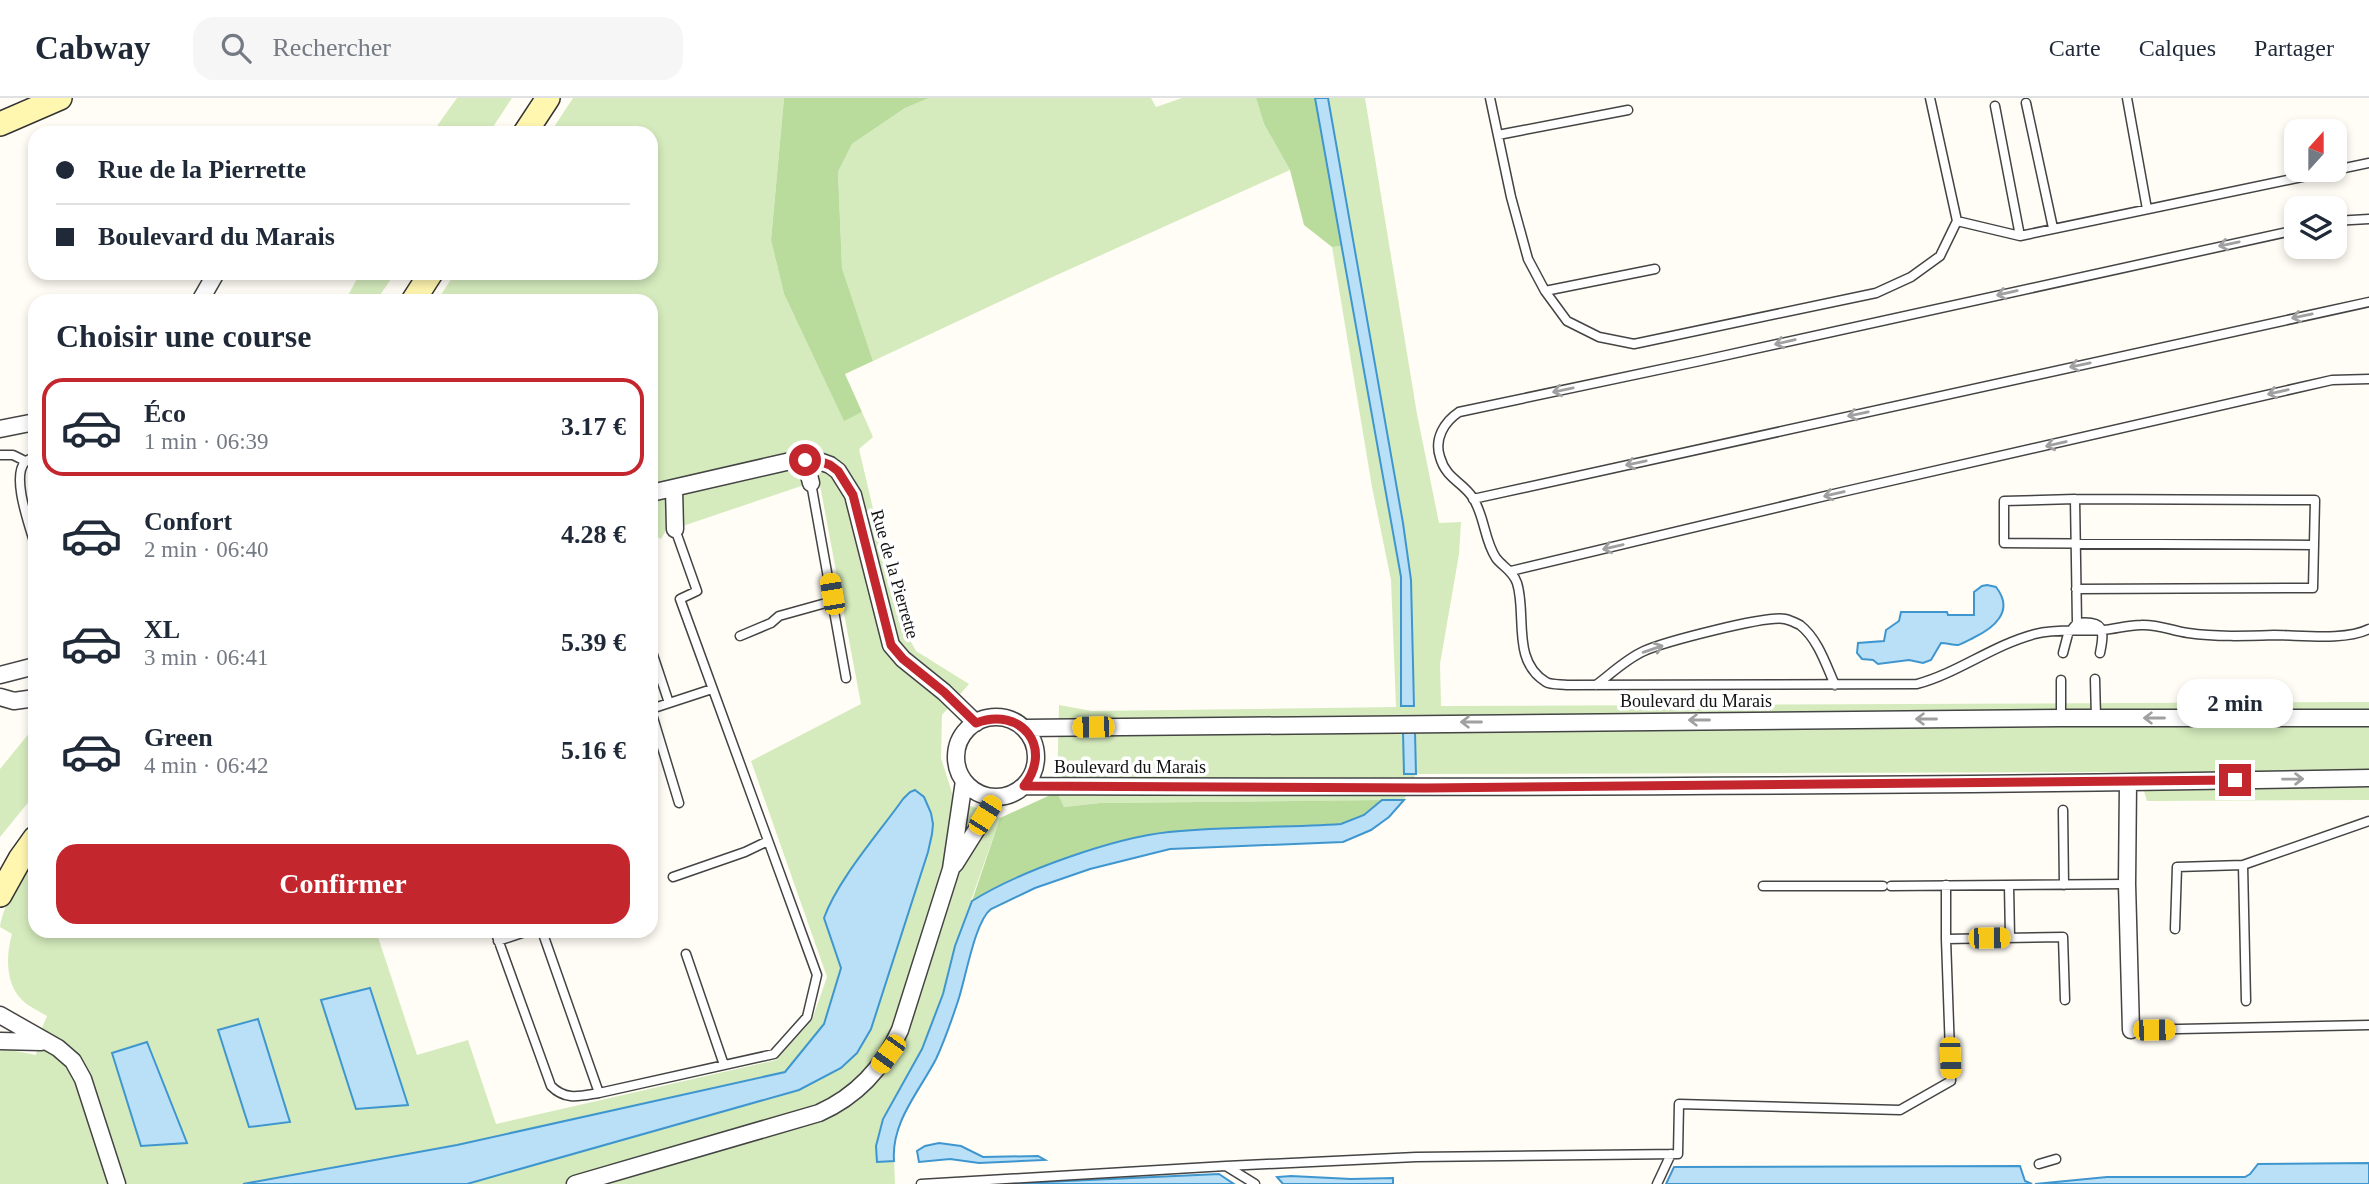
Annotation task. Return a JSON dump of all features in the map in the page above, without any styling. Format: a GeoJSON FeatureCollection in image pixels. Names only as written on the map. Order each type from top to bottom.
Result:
{"type":"FeatureCollection","features":[{"type":"Feature","properties":{"kind":"street"},"geometry":{"type":"LineString","coordinates":[[4,123],[60,98]]}},
{"type":"Feature","properties":{"kind":"street"},"geometry":{"type":"LineString","coordinates":[[530,126],[548,98]]}},
{"type":"Feature","properties":{"kind":"street"},"geometry":{"type":"LineString","coordinates":[[0,429],[28,423]]}},
{"type":"Feature","properties":{"kind":"street","name":"Rue de la Pierrette"},"geometry":{"type":"LineString","coordinates":[[658,491],[794,460],[819,461],[830,465],[838,471],[853,495],[891,645],[903,659],[944,692],[976,723]]}},
{"type":"Feature","properties":{"kind":"street"},"geometry":{"type":"LineString","coordinates":[[805,460],[811,483]]}},
{"type":"Feature","properties":{"kind":"street"},"geometry":{"type":"LineString","coordinates":[[674,488],[675,529]]}},
{"type":"Feature","properties":{"kind":"street"},"geometry":{"type":"LineString","coordinates":[[0,676],[28,668]]}},
{"type":"Feature","properties":{"kind":"street"},"geometry":{"type":"LineString","coordinates":[[0,696],[14,701],[28,699]]}},
{"type":"Feature","properties":{"kind":"street"},"geometry":{"type":"LineString","coordinates":[[1001,717],[1024,728],[1032,738],[1036,750],[1036,764],[1032,776],[1024,786],[1007,796],[996,797],[973,790],[958,769],[956,756],[966,731],[988,718],[1001,717]]}},
{"type":"Feature","properties":{"kind":"street","name":"Boulevard du Marais"},"geometry":{"type":"LineString","coordinates":[[1024,728],[2061,718],[2369,718]]}},
{"type":"Feature","properties":{"kind":"street","name":"Boulevard du Marais"},"geometry":{"type":"LineString","coordinates":[[1024,786],[1438,788],[2128,783],[2369,778]]}},
{"type":"Feature","properties":{"kind":"street"},"geometry":{"type":"LineString","coordinates":[[575,1184],[819,1113],[857,1091],[888,1054],[900,1030],[951,869],[964,781]]}},
{"type":"Feature","properties":{"kind":"street"},"geometry":{"type":"LineString","coordinates":[[2128,783],[2127,884],[2131,1030]]}},
{"type":"Feature","properties":{"kind":"street"},"geometry":{"type":"LineString","coordinates":[[951,869],[996,797]]}},
{"type":"Feature","properties":{"kind":"street"},"geometry":{"type":"LineString","coordinates":[[0,894],[28,848]]}},
{"type":"Feature","properties":{"kind":"street"},"geometry":{"type":"LineString","coordinates":[[0,1015],[66,1054],[78,1068],[117,1184]]}},
{"type":"Feature","properties":{"kind":"street"},"geometry":{"type":"LineString","coordinates":[[0,1041],[47,1042]]}},
{"type":"Feature","properties":{"kind":"lane"},"geometry":{"type":"LineString","coordinates":[[1490,98],[1528,259],[1545,291],[1567,321],[1599,337],[1634,344],[1876,293],[1911,277],[1940,256],[1958,221],[1930,98]]}},
{"type":"Feature","properties":{"kind":"lane"},"geometry":{"type":"LineString","coordinates":[[2127,98],[2147,209]]}},
{"type":"Feature","properties":{"kind":"lane"},"geometry":{"type":"LineString","coordinates":[[2026,103],[2053,229]]}},
{"type":"Feature","properties":{"kind":"lane"},"geometry":{"type":"LineString","coordinates":[[1994,106],[2020,236]]}},
{"type":"Feature","properties":{"kind":"lane"},"geometry":{"type":"LineString","coordinates":[[1498,135],[1628,110]]}},
{"type":"Feature","properties":{"kind":"lane"},"geometry":{"type":"LineString","coordinates":[[1958,221],[2020,236],[2369,163]]}},
{"type":"Feature","properties":{"kind":"lane"},"geometry":{"type":"LineString","coordinates":[[2347,220],[2369,219]]}},
{"type":"Feature","properties":{"kind":"lane"},"geometry":{"type":"LineString","coordinates":[[2284,233],[1460,412],[1450,418],[1442,429],[1438,444],[1440,458],[1451,479],[1474,499],[1489,545],[1498,560],[1511,571],[1520,600],[1523,648],[1533,669],[1547,683],[1917,684],[1936,679],[2007,643],[2075,626],[2102,630],[2142,625],[2186,633],[2231,636],[2341,635],[2362,633],[2369,629]]}},
{"type":"Feature","properties":{"kind":"lane"},"geometry":{"type":"LineString","coordinates":[[1545,291],[1654,269]]}},
{"type":"Feature","properties":{"kind":"lane"},"geometry":{"type":"LineString","coordinates":[[1474,499],[2369,302]]}},
{"type":"Feature","properties":{"kind":"lane"},"geometry":{"type":"LineString","coordinates":[[1511,571],[2332,380],[2369,379]]}},
{"type":"Feature","properties":{"kind":"lane"},"geometry":{"type":"LineString","coordinates":[[0,455],[13,455],[25,461]]}},
{"type":"Feature","properties":{"kind":"lane"},"geometry":{"type":"LineString","coordinates":[[28,460],[20,471],[19,486],[28,519]]}},
{"type":"Feature","properties":{"kind":"lane"},"geometry":{"type":"LineString","coordinates":[[811,483],[846,678]]}},
{"type":"Feature","properties":{"kind":"lane"},"geometry":{"type":"LineString","coordinates":[[2063,653],[2068,635],[2075,626],[2075,499]]}},
{"type":"Feature","properties":{"kind":"lane"},"geometry":{"type":"LineString","coordinates":[[2076,589],[2313,588],[2314,545],[2315,500],[2004,501],[2004,543],[2314,545]]}},
{"type":"Feature","properties":{"kind":"lane"},"geometry":{"type":"LineString","coordinates":[[497,938],[551,1086],[559,1094],[570,1098],[774,1054],[807,1017],[817,975],[680,599],[697,591],[675,529]]}},
{"type":"Feature","properties":{"kind":"lane"},"geometry":{"type":"LineString","coordinates":[[740,636],[771,623],[779,616],[833,601]]}},
{"type":"Feature","properties":{"kind":"lane"},"geometry":{"type":"LineString","coordinates":[[1596,685],[1643,651],[1769,619],[1785,619],[1798,624],[1809,634],[1835,685]]}},
{"type":"Feature","properties":{"kind":"lane"},"geometry":{"type":"LineString","coordinates":[[2100,653],[2102,630]]}},
{"type":"Feature","properties":{"kind":"lane"},"geometry":{"type":"LineString","coordinates":[[658,670],[669,703]]}},
{"type":"Feature","properties":{"kind":"lane"},"geometry":{"type":"LineString","coordinates":[[2061,680],[2061,718]]}},
{"type":"Feature","properties":{"kind":"lane"},"geometry":{"type":"LineString","coordinates":[[2095,680],[2096,718]]}},
{"type":"Feature","properties":{"kind":"lane"},"geometry":{"type":"LineString","coordinates":[[658,707],[712,688]]}},
{"type":"Feature","properties":{"kind":"lane"},"geometry":{"type":"LineString","coordinates":[[658,733],[679,803]]}},
{"type":"Feature","properties":{"kind":"lane"},"geometry":{"type":"LineString","coordinates":[[2063,810],[2064,885]]}},
{"type":"Feature","properties":{"kind":"lane"},"geometry":{"type":"LineString","coordinates":[[2175,929],[2177,867],[2244,865],[2369,821]]}},
{"type":"Feature","properties":{"kind":"lane"},"geometry":{"type":"LineString","coordinates":[[673,877],[745,852],[768,841]]}},
{"type":"Feature","properties":{"kind":"lane"},"geometry":{"type":"LineString","coordinates":[[2244,865],[2246,1001]]}},
{"type":"Feature","properties":{"kind":"lane"},"geometry":{"type":"LineString","coordinates":[[1763,886],[2127,884]]}},
{"type":"Feature","properties":{"kind":"lane"},"geometry":{"type":"LineString","coordinates":[[921,1184],[1416,1157],[1678,1154],[1679,1104],[1900,1110],[1951,1081],[1946,885]]}},
{"type":"Feature","properties":{"kind":"lane"},"geometry":{"type":"LineString","coordinates":[[2009,885],[2010,938]]}},
{"type":"Feature","properties":{"kind":"lane"},"geometry":{"type":"LineString","coordinates":[[1946,939],[2063,937],[2065,1000]]}},
{"type":"Feature","properties":{"kind":"lane"},"geometry":{"type":"LineString","coordinates":[[498,941],[507,938]]}},
{"type":"Feature","properties":{"kind":"lane"},"geometry":{"type":"LineString","coordinates":[[545,938],[600,1093]]}},
{"type":"Feature","properties":{"kind":"lane"},"geometry":{"type":"LineString","coordinates":[[686,954],[724,1065]]}},
{"type":"Feature","properties":{"kind":"lane"},"geometry":{"type":"LineString","coordinates":[[2131,1030],[2369,1025]]}},
{"type":"Feature","properties":{"kind":"lane"},"geometry":{"type":"LineString","coordinates":[[1657,1184],[1671,1154]]}},
{"type":"Feature","properties":{"kind":"lane"},"geometry":{"type":"LineString","coordinates":[[2039,1164],[2056,1159]]}},
{"type":"Feature","properties":{"kind":"lane"},"geometry":{"type":"LineString","coordinates":[[1226,1167],[1255,1184]]}},
{"type":"Feature","properties":{"kind":"green space"},"geometry":{"type":"Polygon","coordinates":[[[457,98],[512,98],[494,126],[437,126],[457,98]]]}},
{"type":"Feature","properties":{"kind":"green space"},"geometry":{"type":"Polygon","coordinates":[[[573,98],[784,98],[771,240],[784,294],[844,420],[862,412],[873,437],[859,449],[899,620],[916,651],[969,684],[942,715],[941,758],[954,799],[1000,818],[955,946],[943,994],[922,1049],[905,1082],[878,1162],[894,1161],[895,1184],[0,1184],[0,1051],[5,1049],[36,1055],[47,1016],[28,1005],[16,993],[8,968],[12,934],[0,927],[9,900],[28,869],[28,938],[378,938],[417,1055],[468,1040],[496,1124],[776,1060],[812,1020],[827,977],[751,761],[861,704],[819,480],[665,532],[661,539],[658,538],[658,294],[442,294],[450,280],[658,280],[658,126],[555,126],[573,98]]]}},
{"type":"Feature","properties":{"kind":"green space"},"geometry":{"type":"Polygon","coordinates":[[[784,98],[929,98],[905,108],[852,144],[838,172],[842,268],[873,361],[845,374],[862,412],[844,421],[784,294],[771,240],[784,98]]]}},
{"type":"Feature","properties":{"kind":"green space"},"geometry":{"type":"Polygon","coordinates":[[[929,98],[1151,98],[1156,107],[1182,98],[1256,98],[1264,124],[1290,170],[873,361],[842,268],[838,172],[852,144],[905,108],[929,98]]]}},
{"type":"Feature","properties":{"kind":"green space"},"geometry":{"type":"Polygon","coordinates":[[[1256,98],[1315,98],[1342,246],[1332,247],[1304,225],[1290,170],[1264,124],[1256,98]]]}},
{"type":"Feature","properties":{"kind":"green space"},"geometry":{"type":"Polygon","coordinates":[[[1328,98],[1365,98],[1417,414],[1439,523],[1461,522],[1459,554],[1440,664],[1441,706],[2369,702],[2369,800],[2147,801],[2138,772],[1416,774],[1404,800],[1100,803],[1064,807],[1057,792],[1059,705],[1092,711],[1396,707],[1391,580],[1372,487],[1332,247],[1342,246],[1401,577],[1401,706],[1415,706],[1408,555],[1328,98]]]}},
{"type":"Feature","properties":{"kind":"green space"},"geometry":{"type":"Polygon","coordinates":[[[356,280],[390,280],[381,294],[349,294],[356,280]]]}},
{"type":"Feature","properties":{"kind":"green space"},"geometry":{"type":"Polygon","coordinates":[[[28,735],[28,803],[0,837],[0,769],[28,735]]]}},
{"type":"Feature","properties":{"kind":"green space"},"geometry":{"type":"Polygon","coordinates":[[[1057,792],[1064,807],[1100,803],[1382,800],[1364,815],[1341,824],[1190,830],[1121,841],[1068,857],[1015,878],[972,901],[1000,818],[1057,792]]]}},
{"type":"Feature","properties":{"kind":"water"},"geometry":{"type":"Polygon","coordinates":[[[1315,98],[1328,98],[1403,523],[1411,580],[1414,706],[1401,706],[1401,577],[1315,98]]]}},
{"type":"Feature","properties":{"kind":"water"},"geometry":{"type":"Polygon","coordinates":[[[1987,585],[1996,587],[2001,596],[2003,611],[1995,624],[1981,634],[1958,645],[1941,643],[1931,660],[1923,663],[1909,660],[1878,664],[1873,660],[1862,659],[1857,653],[1858,643],[1884,641],[1886,630],[1899,621],[1901,612],[1974,615],[1974,592],[1987,585]]]}},
{"type":"Feature","properties":{"kind":"water"},"geometry":{"type":"Polygon","coordinates":[[[1403,732],[1415,732],[1416,774],[1404,774],[1403,732]]]}},
{"type":"Feature","properties":{"kind":"water"},"geometry":{"type":"Polygon","coordinates":[[[915,790],[924,797],[931,813],[933,824],[928,852],[871,1029],[857,1053],[841,1068],[799,1090],[467,1184],[243,1184],[457,1145],[785,1072],[824,1024],[841,968],[824,918],[830,903],[871,841],[903,799],[915,790]]]}},
{"type":"Feature","properties":{"kind":"water"},"geometry":{"type":"Polygon","coordinates":[[[1382,800],[1404,800],[1389,817],[1371,830],[1343,842],[1170,849],[1090,869],[1035,888],[991,909],[975,939],[942,1046],[901,1120],[894,1147],[894,1161],[877,1162],[876,1146],[883,1119],[922,1049],[943,994],[955,946],[972,901],[1015,878],[1121,841],[1190,830],[1341,824],[1364,815],[1382,800]]]}},
{"type":"Feature","properties":{"kind":"water"},"geometry":{"type":"Polygon","coordinates":[[[370,988],[408,1105],[356,1109],[321,1000],[370,988]]]}},
{"type":"Feature","properties":{"kind":"water"},"geometry":{"type":"Polygon","coordinates":[[[258,1019],[290,1122],[249,1127],[218,1030],[258,1019]]]}},
{"type":"Feature","properties":{"kind":"water"},"geometry":{"type":"Polygon","coordinates":[[[147,1042],[187,1143],[141,1146],[112,1053],[147,1042]]]}},
{"type":"Feature","properties":{"kind":"water"},"geometry":{"type":"Polygon","coordinates":[[[939,1143],[961,1146],[983,1157],[1038,1156],[1045,1160],[979,1163],[950,1159],[919,1162],[917,1151],[939,1143]]]}},
{"type":"Feature","properties":{"kind":"water"},"geometry":{"type":"Polygon","coordinates":[[[2369,1163],[2369,1184],[2035,1184],[2107,1177],[2245,1177],[2258,1164],[2369,1163]]]}},
{"type":"Feature","properties":{"kind":"water"},"geometry":{"type":"Polygon","coordinates":[[[2020,1166],[2025,1181],[2032,1184],[1666,1184],[1674,1167],[2020,1166]]]}},
{"type":"Feature","properties":{"kind":"water"},"geometry":{"type":"Polygon","coordinates":[[[1219,1174],[1234,1184],[1002,1184],[1219,1174]]]}},
{"type":"Feature","properties":{"kind":"water"},"geometry":{"type":"Polygon","coordinates":[[[1277,1177],[1393,1178],[1393,1184],[1283,1184],[1277,1177]]]}},
{"type":"Feature","properties":{"kind":"route"},"geometry":{"type":"LineString","coordinates":[[805,460],[830,465],[838,471],[853,495],[891,645],[903,659],[944,692],[976,723],[1001,717],[1024,728],[1032,738],[1036,750],[1036,764],[1032,776],[1024,786],[1426,788],[2235,780]]}}]}
